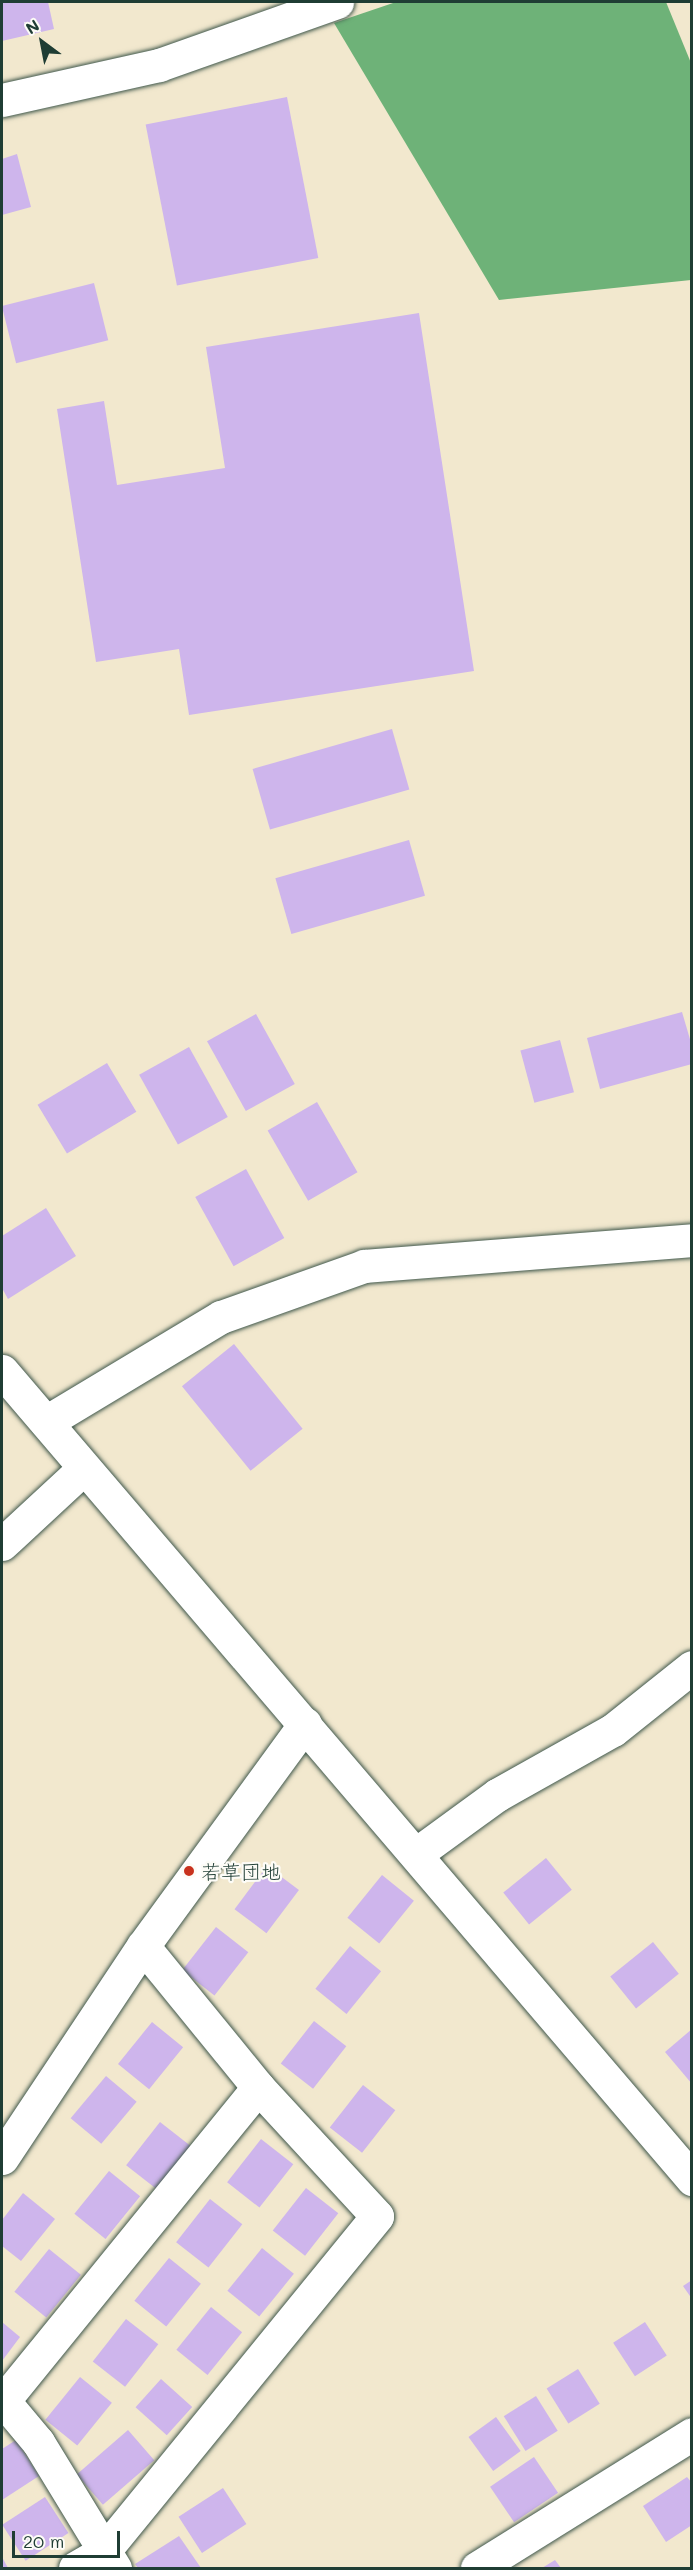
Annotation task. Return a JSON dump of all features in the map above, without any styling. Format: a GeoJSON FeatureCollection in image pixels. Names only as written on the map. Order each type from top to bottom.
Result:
{"type":"FeatureCollection","features":[{"type":"Feature","properties":{"kind":"street"},"geometry":{"type":"LineString","coordinates":[[2,100],[159,65],[337,2]]}},
{"type":"Feature","properties":{"kind":"street"},"geometry":{"type":"LineString","coordinates":[[46,1422],[220,1317],[364,1266],[692,1240]]}},
{"type":"Feature","properties":{"kind":"street"},"geometry":{"type":"LineString","coordinates":[[2,1371],[83,1469],[305,1724],[692,2179]]}},
{"type":"Feature","properties":{"kind":"street"},"geometry":{"type":"LineString","coordinates":[[2,1544],[83,1469]]}},
{"type":"Feature","properties":{"kind":"street"},"geometry":{"type":"LineString","coordinates":[[416,1854],[497,1796],[613,1730],[692,1667]]}},
{"type":"Feature","properties":{"kind":"street"},"geometry":{"type":"LineString","coordinates":[[2,2158],[143,1946],[305,1724]]}},
{"type":"Feature","properties":{"kind":"street"},"geometry":{"type":"LineString","coordinates":[[75,2568],[109,2560],[377,2216],[258,2087],[143,1946]]}},
{"type":"Feature","properties":{"kind":"street"},"geometry":{"type":"LineString","coordinates":[[109,2560],[38,2442],[3,2399],[258,2087]]}},
{"type":"Feature","properties":{"kind":"street"},"geometry":{"type":"LineString","coordinates":[[477,2568],[692,2434]]}},
{"type":"Feature","properties":{"kind":"green space"},"geometry":{"type":"Polygon","coordinates":[[[396,2],[666,2],[691,63],[691,280],[499,300],[334,23],[396,2]]]}},
{"type":"Feature","properties":{"kind":"building"},"geometry":{"type":"Polygon","coordinates":[[[2,2],[48,2],[54,29],[2,41],[2,2]]]}},
{"type":"Feature","properties":{"kind":"building"},"geometry":{"type":"Polygon","coordinates":[[[287,97],[318,258],[177,285],[146,124],[287,97]]]}},
{"type":"Feature","properties":{"kind":"building"},"geometry":{"type":"Polygon","coordinates":[[[17,154],[31,207],[2,215],[2,159],[17,154]]]}},
{"type":"Feature","properties":{"kind":"building"},"geometry":{"type":"Polygon","coordinates":[[[94,283],[108,340],[16,363],[2,306],[94,283]]]}},
{"type":"Feature","properties":{"kind":"building"},"geometry":{"type":"Polygon","coordinates":[[[419,313],[474,671],[189,715],[179,649],[96,662],[57,409],[104,401],[117,485],[225,468],[206,347],[419,313]]]}},
{"type":"Feature","properties":{"kind":"building"},"geometry":{"type":"Polygon","coordinates":[[[392,729],[409,790],[270,830],[253,769],[392,729]]]}},
{"type":"Feature","properties":{"kind":"building"},"geometry":{"type":"Polygon","coordinates":[[[409,840],[425,896],[291,934],[275,878],[409,840]]]}},
{"type":"Feature","properties":{"kind":"building"},"geometry":{"type":"Polygon","coordinates":[[[682,1012],[692,1046],[692,1064],[600,1089],[587,1038],[682,1012]]]}},
{"type":"Feature","properties":{"kind":"building"},"geometry":{"type":"Polygon","coordinates":[[[256,1014],[295,1084],[246,1111],[207,1041],[256,1014]]]}},
{"type":"Feature","properties":{"kind":"building"},"geometry":{"type":"Polygon","coordinates":[[[560,1040],[574,1092],[534,1103],[520,1051],[560,1040]]]}},
{"type":"Feature","properties":{"kind":"building"},"geometry":{"type":"Polygon","coordinates":[[[189,1047],[228,1117],[178,1145],[139,1075],[189,1047]]]}},
{"type":"Feature","properties":{"kind":"building"},"geometry":{"type":"Polygon","coordinates":[[[107,1063],[136,1112],[67,1154],[38,1105],[107,1063]]]}},
{"type":"Feature","properties":{"kind":"building"},"geometry":{"type":"Polygon","coordinates":[[[317,1102],[358,1172],[308,1201],[268,1130],[317,1102]]]}},
{"type":"Feature","properties":{"kind":"building"},"geometry":{"type":"Polygon","coordinates":[[[246,1169],[284,1238],[234,1266],[195,1197],[246,1169]]]}},
{"type":"Feature","properties":{"kind":"building"},"geometry":{"type":"Polygon","coordinates":[[[46,1208],[76,1256],[8,1299],[2,1288],[2,1236],[46,1208]]]}},
{"type":"Feature","properties":{"kind":"building"},"geometry":{"type":"Polygon","coordinates":[[[234,1344],[303,1429],[251,1471],[182,1386],[234,1344]]]}},
{"type":"Feature","properties":{"kind":"building"},"geometry":{"type":"Polygon","coordinates":[[[546,1858],[572,1890],[529,1924],[503,1893],[546,1858]]]}},
{"type":"Feature","properties":{"kind":"building"},"geometry":{"type":"Polygon","coordinates":[[[267,1866],[299,1890],[266,1933],[235,1909],[267,1866]]]}},
{"type":"Feature","properties":{"kind":"building"},"geometry":{"type":"Polygon","coordinates":[[[382,1875],[414,1901],[379,1944],[347,1918],[382,1875]]]}},
{"type":"Feature","properties":{"kind":"building"},"geometry":{"type":"Polygon","coordinates":[[[216,1927],[248,1952],[214,1996],[182,1970],[216,1927]]]}},
{"type":"Feature","properties":{"kind":"building"},"geometry":{"type":"Polygon","coordinates":[[[653,1942],[679,1974],[636,2008],[610,1977],[653,1942]]]}},
{"type":"Feature","properties":{"kind":"building"},"geometry":{"type":"Polygon","coordinates":[[[350,1946],[381,1971],[346,2014],[315,1989],[350,1946]]]}},
{"type":"Feature","properties":{"kind":"building"},"geometry":{"type":"Polygon","coordinates":[[[314,2021],[346,2046],[313,2089],[281,2064],[314,2021]]]}},
{"type":"Feature","properties":{"kind":"building"},"geometry":{"type":"Polygon","coordinates":[[[152,2022],[183,2047],[149,2089],[118,2064],[152,2022]]]}},
{"type":"Feature","properties":{"kind":"building"},"geometry":{"type":"Polygon","coordinates":[[[692,2029],[692,2084],[665,2052],[692,2029]]]}},
{"type":"Feature","properties":{"kind":"building"},"geometry":{"type":"Polygon","coordinates":[[[106,2076],[137,2102],[101,2144],[71,2118],[106,2076]]]}},
{"type":"Feature","properties":{"kind":"building"},"geometry":{"type":"Polygon","coordinates":[[[363,2085],[395,2110],[362,2153],[330,2128],[363,2085]]]}},
{"type":"Feature","properties":{"kind":"building"},"geometry":{"type":"Polygon","coordinates":[[[160,2122],[192,2147],[158,2191],[126,2165],[160,2122]]]}},
{"type":"Feature","properties":{"kind":"building"},"geometry":{"type":"Polygon","coordinates":[[[261,2139],[293,2164],[259,2208],[227,2182],[261,2139]]]}},
{"type":"Feature","properties":{"kind":"building"},"geometry":{"type":"Polygon","coordinates":[[[109,2171],[140,2196],[105,2239],[74,2214],[109,2171]]]}},
{"type":"Feature","properties":{"kind":"building"},"geometry":{"type":"Polygon","coordinates":[[[306,2188],[338,2213],[305,2256],[273,2231],[306,2188]]]}},
{"type":"Feature","properties":{"kind":"building"},"geometry":{"type":"Polygon","coordinates":[[[23,2193],[55,2219],[21,2261],[2,2246],[2,2220],[23,2193]]]}},
{"type":"Feature","properties":{"kind":"building"},"geometry":{"type":"Polygon","coordinates":[[[210,2199],[242,2224],[208,2268],[176,2242],[210,2199]]]}},
{"type":"Feature","properties":{"kind":"building"},"geometry":{"type":"Polygon","coordinates":[[[262,2248],[294,2274],[259,2317],[227,2291],[262,2248]]]}},
{"type":"Feature","properties":{"kind":"building"},"geometry":{"type":"Polygon","coordinates":[[[49,2249],[81,2275],[46,2318],[14,2292],[49,2249]]]}},
{"type":"Feature","properties":{"kind":"building"},"geometry":{"type":"Polygon","coordinates":[[[169,2258],[201,2284],[166,2327],[134,2301],[169,2258]]]}},
{"type":"Feature","properties":{"kind":"building"},"geometry":{"type":"Polygon","coordinates":[[[692,2280],[692,2299],[683,2286],[692,2280]]]}},
{"type":"Feature","properties":{"kind":"building"},"geometry":{"type":"Polygon","coordinates":[[[211,2307],[242,2332],[207,2375],[176,2350],[211,2307]]]}},
{"type":"Feature","properties":{"kind":"building"},"geometry":{"type":"Polygon","coordinates":[[[126,2319],[158,2344],[125,2387],[93,2362],[126,2319]]]}},
{"type":"Feature","properties":{"kind":"building"},"geometry":{"type":"Polygon","coordinates":[[[2,2322],[20,2337],[2,2361],[2,2322]]]}},
{"type":"Feature","properties":{"kind":"building"},"geometry":{"type":"Polygon","coordinates":[[[645,2322],[667,2356],[635,2376],[613,2343],[645,2322]]]}},
{"type":"Feature","properties":{"kind":"building"},"geometry":{"type":"Polygon","coordinates":[[[578,2369],[600,2404],[568,2423],[547,2389],[578,2369]]]}},
{"type":"Feature","properties":{"kind":"building"},"geometry":{"type":"Polygon","coordinates":[[[80,2377],[112,2403],[77,2446],[45,2420],[80,2377]]]}},
{"type":"Feature","properties":{"kind":"building"},"geometry":{"type":"Polygon","coordinates":[[[161,2379],[192,2407],[167,2435],[136,2407],[161,2379]]]}},
{"type":"Feature","properties":{"kind":"building"},"geometry":{"type":"Polygon","coordinates":[[[536,2396],[558,2431],[526,2451],[504,2416],[536,2396]]]}},
{"type":"Feature","properties":{"kind":"building"},"geometry":{"type":"Polygon","coordinates":[[[496,2417],[521,2451],[493,2471],[468,2437],[496,2417]]]}},
{"type":"Feature","properties":{"kind":"building"},"geometry":{"type":"Polygon","coordinates":[[[128,2430],[154,2460],[103,2505],[77,2475],[128,2430]]]}},
{"type":"Feature","properties":{"kind":"building"},"geometry":{"type":"Polygon","coordinates":[[[16,2440],[39,2476],[2,2500],[2,2449],[16,2440]]]}},
{"type":"Feature","properties":{"kind":"building"},"geometry":{"type":"Polygon","coordinates":[[[534,2457],[558,2493],[514,2522],[490,2487],[534,2457]]]}},
{"type":"Feature","properties":{"kind":"building"},"geometry":{"type":"Polygon","coordinates":[[[687,2477],[692,2483],[692,2525],[666,2542],[643,2506],[687,2477]]]}},
{"type":"Feature","properties":{"kind":"building"},"geometry":{"type":"Polygon","coordinates":[[[223,2488],[246,2524],[202,2553],[179,2517],[223,2488]]]}},
{"type":"Feature","properties":{"kind":"building"},"geometry":{"type":"Polygon","coordinates":[[[45,2497],[68,2533],[26,2561],[2,2525],[45,2497]]]}},
{"type":"Feature","properties":{"kind":"building"},"geometry":{"type":"Polygon","coordinates":[[[179,2536],[201,2568],[138,2568],[135,2564],[179,2536]]]}},
{"type":"Feature","properties":{"kind":"building"},"geometry":{"type":"Polygon","coordinates":[[[2,2557],[8,2568],[2,2568],[2,2557]]]}},
{"type":"Feature","properties":{"kind":"building"},"geometry":{"type":"Polygon","coordinates":[[[555,2560],[561,2568],[542,2568],[555,2560]]]}},
{"type":"Feature","properties":{"kind":"place","name":"若草団地"},"geometry":{"type":"Point","coordinates":[189,1871]}}]}
